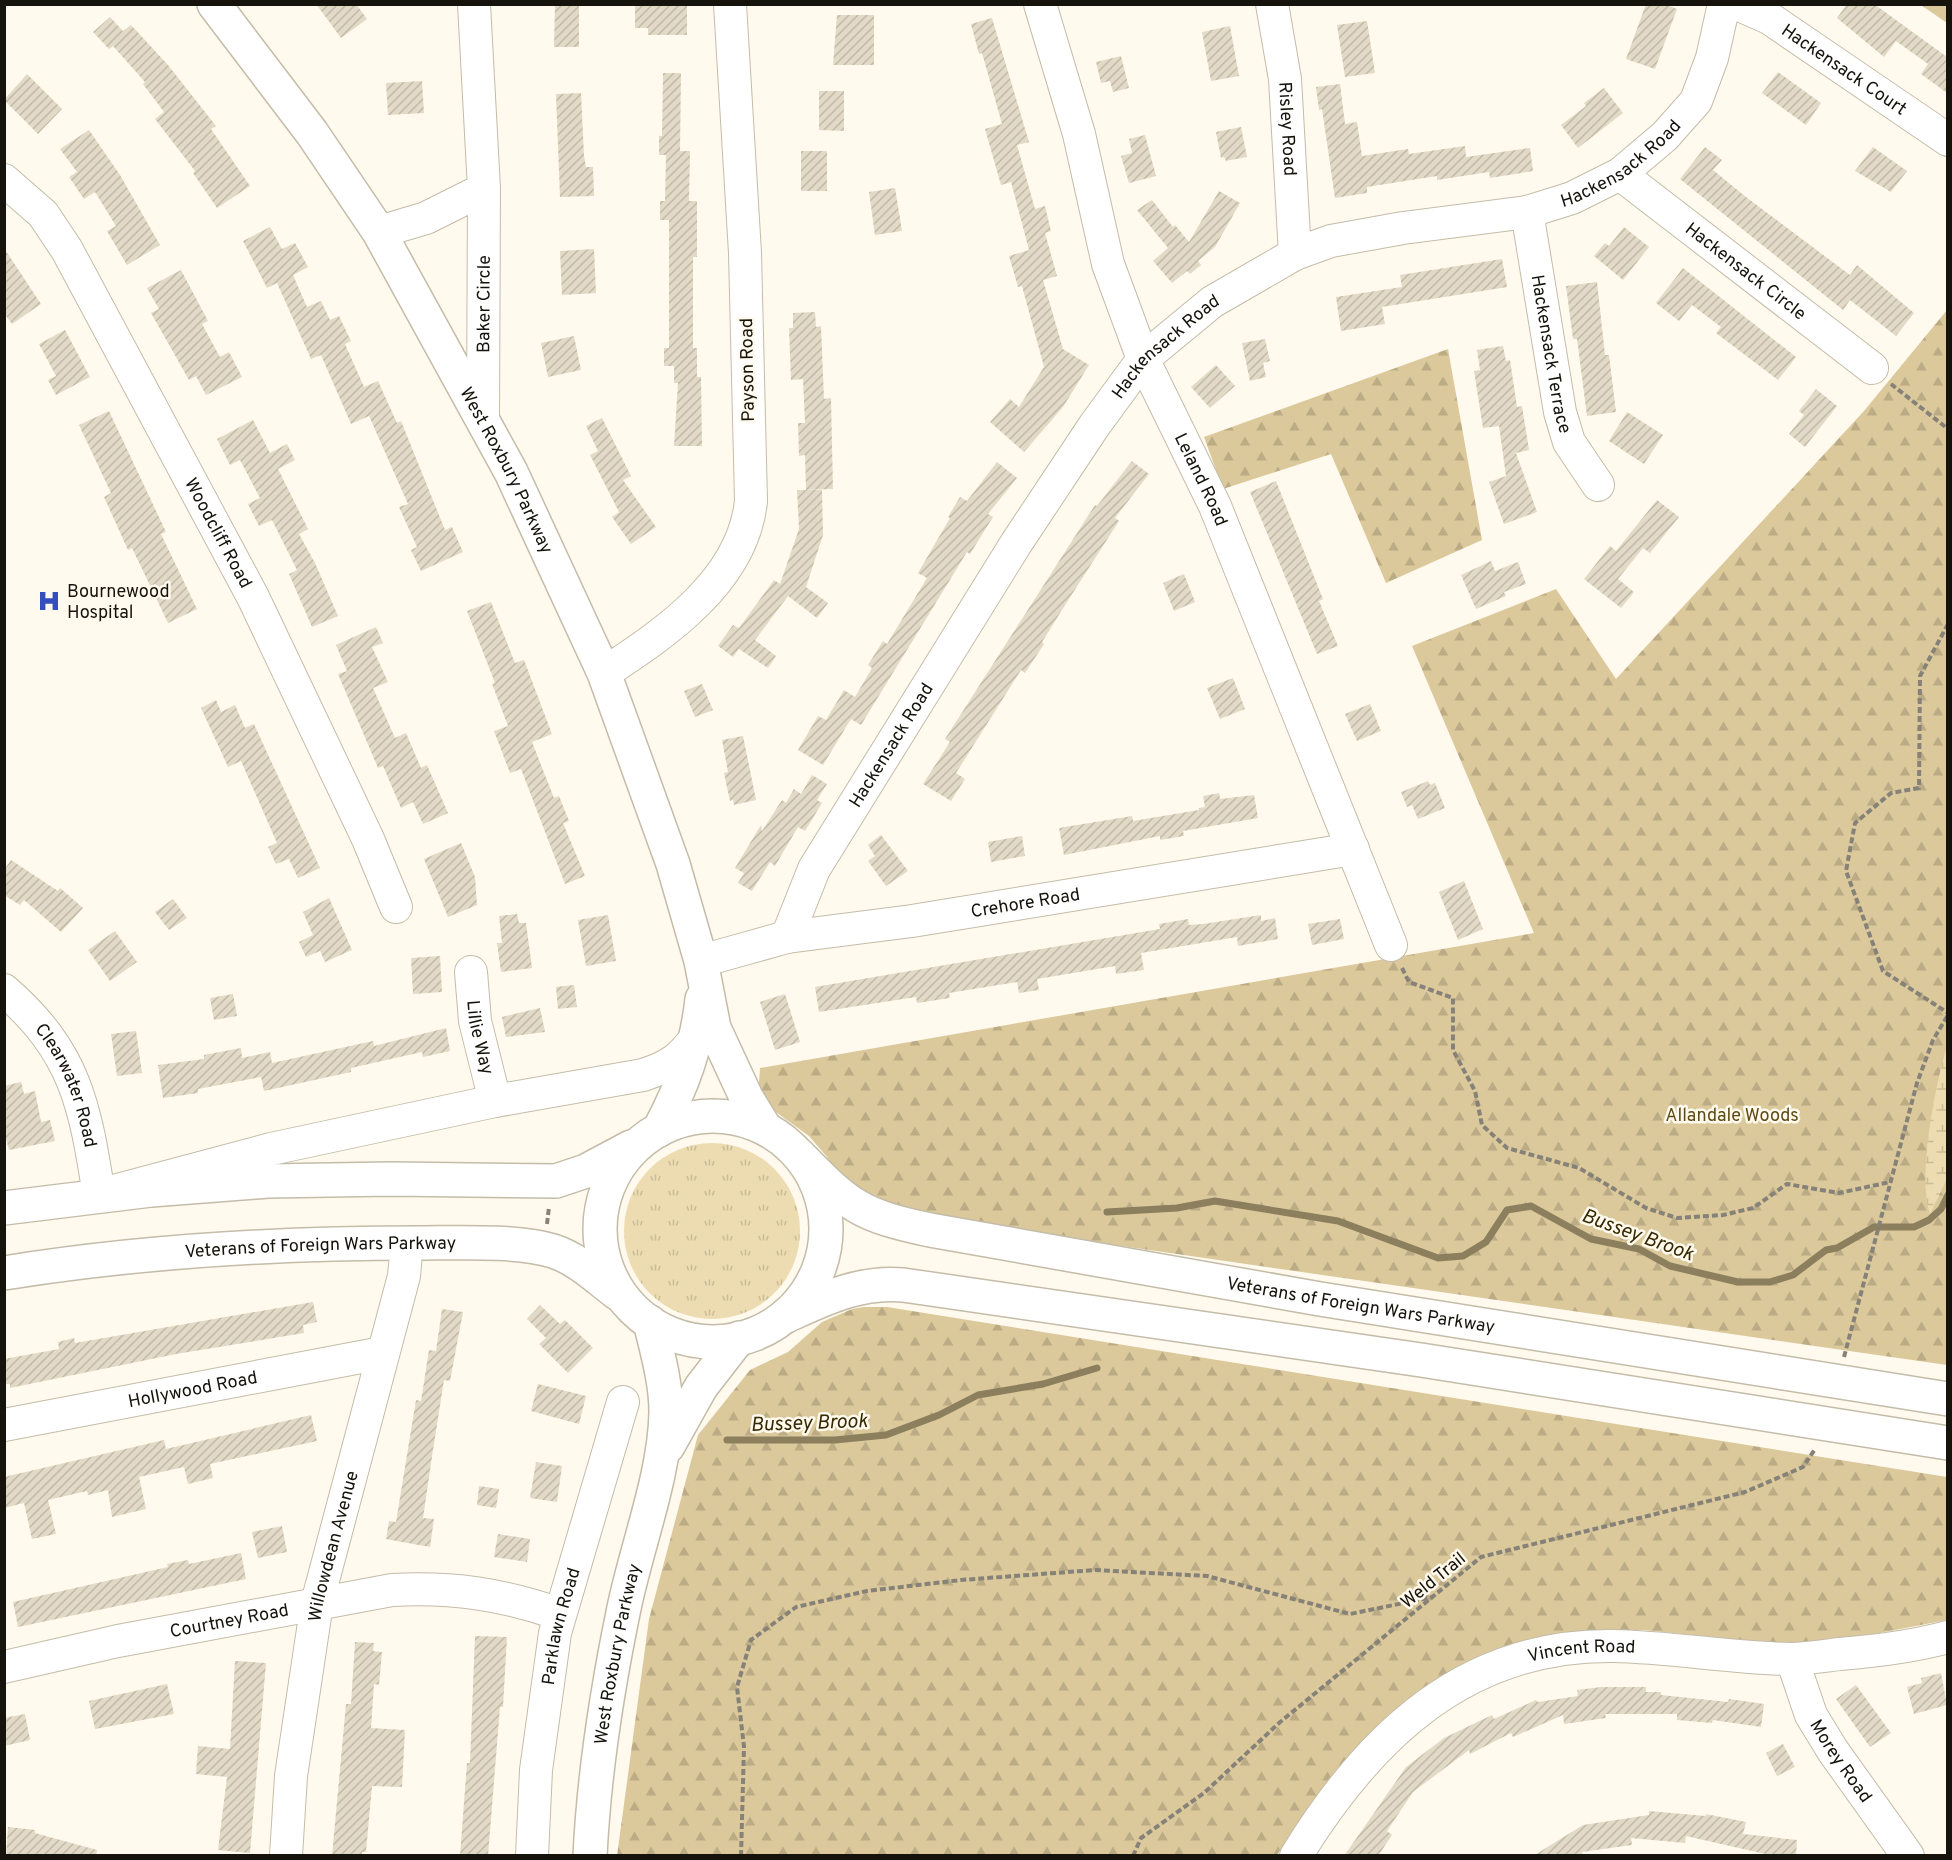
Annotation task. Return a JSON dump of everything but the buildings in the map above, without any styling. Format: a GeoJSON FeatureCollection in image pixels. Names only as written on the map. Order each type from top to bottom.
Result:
{"type":"FeatureCollection","features":[{"type":"Feature","properties":{"kind":"main road","name":"West Roxbury Parkway"},"geometry":{"type":"LineString","coordinates":[[214,4],[278,86],[379,232],[483,418],[541,536],[604,673],[673,864],[702,971],[714,1028],[722,1050],[765,1128]]}},
{"type":"Feature","properties":{"kind":"main road","name":"West Roxbury Parkway"},"geometry":{"type":"LineString","coordinates":[[650,1136],[685,1078],[698,1035],[702,971]]}},
{"type":"Feature","properties":{"kind":"main road"},"geometry":{"type":"LineString","coordinates":[[4,1208],[188,1186],[306,1180],[556,1181],[586,1171],[650,1136],[687,1119],[718,1116],[742,1120],[765,1128],[799,1155],[819,1188],[825,1213],[826,1239],[820,1264],[809,1288],[784,1317]]}},
{"type":"Feature","properties":{"kind":"main road"},"geometry":{"type":"LineString","coordinates":[[650,1136],[616,1171],[604,1198],[600,1216],[603,1255],[609,1274],[624,1298],[650,1322],[673,1334],[694,1340],[717,1341],[739,1338],[760,1331],[784,1317],[856,1287],[903,1285],[1430,1361],[1947,1443]]}},
{"type":"Feature","properties":{"kind":"main road","name":"Veterans of Foreign Wars Parkway"},"geometry":{"type":"LineString","coordinates":[[799,1155],[829,1187],[854,1206],[884,1220],[919,1228],[1309,1297],[1947,1400]]}},
{"type":"Feature","properties":{"kind":"main road","name":"Veterans of Foreign Wars Parkway"},"geometry":{"type":"LineString","coordinates":[[4,1273],[199,1250],[322,1243],[486,1244],[552,1250],[577,1262],[624,1298]]}},
{"type":"Feature","properties":{"kind":"main road","name":"West Roxbury Parkway"},"geometry":{"type":"LineString","coordinates":[[590,1856],[593,1796],[611,1672],[635,1556],[662,1455],[665,1397],[650,1322]]}},
{"type":"Feature","properties":{"kind":"main road","name":"West Roxbury Parkway"},"geometry":{"type":"LineString","coordinates":[[662,1455],[701,1387],[739,1338]]}},
{"type":"Feature","properties":{"kind":"street","name":"Baker Circle"},"geometry":{"type":"LineString","coordinates":[[474,4],[484,189],[483,418]]}},
{"type":"Feature","properties":{"kind":"street","name":"Payson Road"},"geometry":{"type":"LineString","coordinates":[[604,673],[676,621],[721,576],[740,544],[749,523],[751,501],[746,253],[730,4]]}},
{"type":"Feature","properties":{"kind":"street","name":"Leland Road"},"geometry":{"type":"LineString","coordinates":[[1040,4],[1079,134],[1108,264],[1143,359],[1165,398],[1215,506],[1391,945]]}},
{"type":"Feature","properties":{"kind":"street","name":"Risley Road"},"geometry":{"type":"LineString","coordinates":[[1272,4],[1285,79],[1295,254]]}},
{"type":"Feature","properties":{"kind":"street","name":"Hackensack Road"},"geometry":{"type":"LineString","coordinates":[[787,937],[814,868],[1017,542],[1094,426],[1143,359],[1212,302],[1295,254],[1331,241],[1392,230],[1527,212],[1572,198],[1620,174],[1665,136],[1696,101],[1712,58],[1724,4]]}},
{"type":"Feature","properties":{"kind":"street","name":"Hackensack Court"},"geometry":{"type":"LineString","coordinates":[[1737,4],[1769,18],[1947,140]]}},
{"type":"Feature","properties":{"kind":"street","name":"Hackensack Circle"},"geometry":{"type":"LineString","coordinates":[[1620,174],[1872,368]]}},
{"type":"Feature","properties":{"kind":"street","name":"Woodcliff Road"},"geometry":{"type":"LineString","coordinates":[[4,180],[43,214],[67,250],[252,597],[368,839],[396,907]]}},
{"type":"Feature","properties":{"kind":"street"},"geometry":{"type":"LineString","coordinates":[[379,232],[426,218],[484,189]]}},
{"type":"Feature","properties":{"kind":"street","name":"Hackensack Terrace"},"geometry":{"type":"LineString","coordinates":[[1527,212],[1560,412],[1569,442],[1598,485]]}},
{"type":"Feature","properties":{"kind":"street","name":"Crehore Road"},"geometry":{"type":"LineString","coordinates":[[702,971],[787,937],[912,921],[1353,849]]}},
{"type":"Feature","properties":{"kind":"street","name":"Lillie Way"},"geometry":{"type":"LineString","coordinates":[[471,972],[476,1021],[495,1101]]}},
{"type":"Feature","properties":{"kind":"street","name":"Clearwater Road"},"geometry":{"type":"LineString","coordinates":[[4,990],[27,1010],[55,1046],[72,1075],[87,1123],[99,1195]]}},
{"type":"Feature","properties":{"kind":"street"},"geometry":{"type":"LineString","coordinates":[[99,1195],[271,1149],[495,1101],[643,1075],[666,1068],[683,1055],[698,1035]]}},
{"type":"Feature","properties":{"kind":"street","name":"Willowdean Avenue"},"geometry":{"type":"LineString","coordinates":[[286,1856],[291,1776],[317,1603],[404,1276],[407,1243]]}},
{"type":"Feature","properties":{"kind":"street","name":"Hollywood Road"},"geometry":{"type":"LineString","coordinates":[[4,1425],[382,1353]]}},
{"type":"Feature","properties":{"kind":"street","name":"Parklawn Road"},"geometry":{"type":"LineString","coordinates":[[532,1856],[536,1770],[559,1614],[623,1402]]}},
{"type":"Feature","properties":{"kind":"street","name":"Courtney Road"},"geometry":{"type":"LineString","coordinates":[[4,1667],[118,1641],[392,1590],[428,1588],[487,1593],[559,1614]]}},
{"type":"Feature","properties":{"kind":"street","name":"Vincent Road"},"geometry":{"type":"LineString","coordinates":[[1296,1856],[1354,1773],[1400,1725],[1448,1689],[1496,1667],[1539,1654],[1580,1647],[1612,1646],[1792,1659],[1897,1649],[1947,1637]]}},
{"type":"Feature","properties":{"kind":"street","name":"Morey Road"},"geometry":{"type":"LineString","coordinates":[[1792,1659],[1811,1715],[1833,1751],[1908,1856]]}},
{"type":"Feature","properties":{"kind":"path"},"geometry":{"type":"LineString","coordinates":[[1872,368],[1947,429]]}},
{"type":"Feature","properties":{"kind":"path"},"geometry":{"type":"LineString","coordinates":[[1844,1359],[1850,1328],[1883,1219],[1890,1182],[1917,1083],[1933,1040],[1947,1014],[1882,971],[1846,871],[1855,823],[1891,793],[1919,788],[1920,676],[1947,624]]}},
{"type":"Feature","properties":{"kind":"path"},"geometry":{"type":"LineString","coordinates":[[1391,945],[1409,982],[1453,998],[1453,1050],[1475,1091],[1482,1125],[1507,1148],[1579,1168],[1646,1208],[1677,1218],[1723,1215],[1753,1208],[1787,1184],[1839,1192],[1890,1182]]}},
{"type":"Feature","properties":{"kind":"path"},"geometry":{"type":"LineString","coordinates":[[545,1233],[549,1205]]}},
{"type":"Feature","properties":{"kind":"path","name":"Weld Trail"},"geometry":{"type":"LineString","coordinates":[[1133,1856],[1141,1838],[1204,1794],[1280,1723],[1481,1557],[1745,1492],[1803,1467],[1815,1448]]}},
{"type":"Feature","properties":{"kind":"path"},"geometry":{"type":"LineString","coordinates":[[741,1856],[744,1747],[738,1687],[751,1640],[796,1608],[867,1591],[961,1580],[1095,1570],[1207,1576],[1350,1614],[1433,1597]]}},
{"type":"Feature","properties":{"kind":"green space"},"geometry":{"type":"Polygon","coordinates":[[[1921,5],[1947,5],[1947,23],[1921,5]]]}},
{"type":"Feature","properties":{"kind":"green space","name":"Allandale Woods"},"geometry":{"type":"Polygon","coordinates":[[[1947,310],[1947,1365],[892,1213],[841,1180],[827,1157],[809,1136],[758,1099],[760,1068],[1534,933],[1412,646],[1556,589],[1616,679],[1864,411],[1947,310]]]}},
{"type":"Feature","properties":{"kind":"green space"},"geometry":{"type":"Polygon","coordinates":[[[1448,349],[1482,540],[1386,583],[1331,454],[1223,489],[1204,437],[1448,349]]]}},
{"type":"Feature","properties":{"kind":"green space"},"geometry":{"type":"Polygon","coordinates":[[[1947,1046],[1947,1179],[1930,1214],[1925,1177],[1929,1131],[1937,1084],[1947,1046]]]}},
{"type":"Feature","properties":{"kind":"green space"},"geometry":{"type":"Polygon","coordinates":[[[712,1143],[746,1150],[761,1158],[774,1169],[785,1182],[793,1197],[800,1231],[793,1265],[785,1280],[774,1293],[761,1304],[746,1312],[712,1319],[678,1312],[663,1304],[650,1293],[639,1280],[631,1265],[624,1231],[631,1197],[639,1182],[650,1169],[663,1158],[678,1150],[712,1143]]]}},
{"type":"Feature","properties":{"kind":"green space"},"geometry":{"type":"Polygon","coordinates":[[[887,1307],[1947,1477],[1947,1620],[1833,1642],[1763,1642],[1643,1630],[1569,1634],[1369,1735],[1342,1763],[1277,1855],[617,1856],[649,1619],[698,1435],[750,1370],[788,1352],[822,1322],[852,1309],[887,1307]]]}},
{"type":"Feature","properties":{"kind":"waterway","name":"Bussey Brook"},"geometry":{"type":"LineString","coordinates":[[1107,1212],[1177,1208],[1215,1201],[1338,1221],[1438,1258],[1463,1256],[1486,1242],[1507,1210],[1531,1206],[1591,1239],[1639,1249],[1670,1266],[1738,1282],[1770,1282],[1793,1275],[1826,1250],[1837,1248],[1874,1227],[1914,1227],[1929,1220],[1941,1209],[1948,1195]]}},
{"type":"Feature","properties":{"kind":"waterway","name":"Bussey Brook"},"geometry":{"type":"LineString","coordinates":[[727,1440],[835,1440],[886,1435],[939,1415],[978,1395],[1043,1384],[1097,1368]]}},
{"type":"Feature","properties":{"kind":"place","name":"Bournewood Hospital"},"geometry":{"type":"Point","coordinates":[49,601]}}]}
